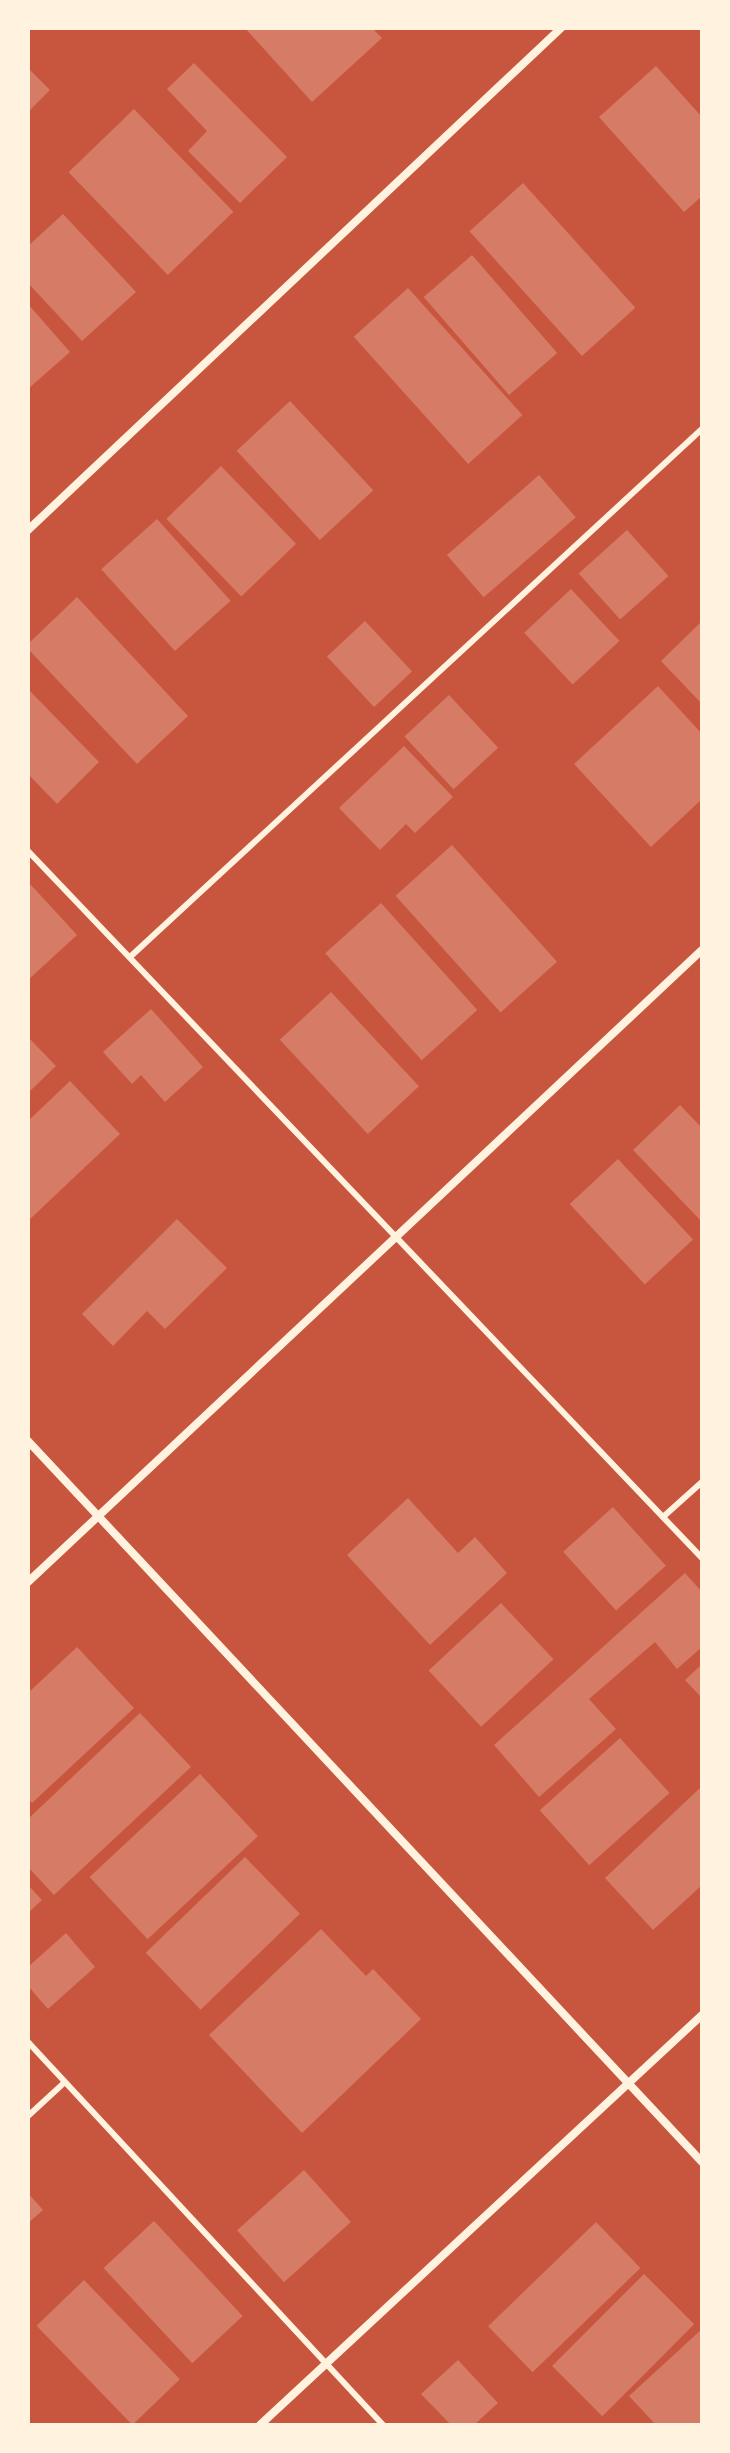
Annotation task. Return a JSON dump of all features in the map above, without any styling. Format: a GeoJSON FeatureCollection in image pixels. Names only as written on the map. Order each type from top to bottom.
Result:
{"type":"FeatureCollection","features":[{"type":"Feature","properties":{"kind":"street"},"geometry":{"type":"LineString","coordinates":[[28,530],[561,28]]}},
{"type":"Feature","properties":{"kind":"street"},"geometry":{"type":"LineString","coordinates":[[28,1582],[702,950]]}},
{"type":"Feature","properties":{"kind":"street"},"geometry":{"type":"LineString","coordinates":[[28,1441],[702,2162]]}},
{"type":"Feature","properties":{"kind":"street"},"geometry":{"type":"LineString","coordinates":[[260,2425],[702,2015]]}},
{"type":"Feature","properties":{"kind":"lane"},"geometry":{"type":"LineString","coordinates":[[130,957],[702,429]]}},
{"type":"Feature","properties":{"kind":"lane"},"geometry":{"type":"LineString","coordinates":[[28,851],[702,1558]]}},
{"type":"Feature","properties":{"kind":"lane"},"geometry":{"type":"LineString","coordinates":[[663,1517],[702,1482]]}},
{"type":"Feature","properties":{"kind":"lane"},"geometry":{"type":"LineString","coordinates":[[28,2042],[383,2425]]}},
{"type":"Feature","properties":{"kind":"lane"},"geometry":{"type":"LineString","coordinates":[[28,2116],[65,2082]]}},
{"type":"Feature","properties":{"kind":"building"},"geometry":{"type":"Polygon","coordinates":[[[245,28],[372,28],[382,38],[312,102],[245,28]]]}},
{"type":"Feature","properties":{"kind":"building"},"geometry":{"type":"Polygon","coordinates":[[[194,63],[287,157],[240,203],[188,151],[207,131],[167,89],[194,63]]]}},
{"type":"Feature","properties":{"kind":"building"},"geometry":{"type":"Polygon","coordinates":[[[656,66],[702,117],[702,196],[684,212],[599,117],[656,66]]]}},
{"type":"Feature","properties":{"kind":"building"},"geometry":{"type":"Polygon","coordinates":[[[28,68],[50,90],[28,112],[28,68]]]}},
{"type":"Feature","properties":{"kind":"building"},"geometry":{"type":"Polygon","coordinates":[[[134,109],[233,212],[168,275],[69,172],[134,109]]]}},
{"type":"Feature","properties":{"kind":"building"},"geometry":{"type":"Polygon","coordinates":[[[523,183],[635,308],[582,356],[469,231],[523,183]]]}},
{"type":"Feature","properties":{"kind":"building"},"geometry":{"type":"Polygon","coordinates":[[[63,214],[136,292],[82,341],[28,283],[28,246],[63,214]]]}},
{"type":"Feature","properties":{"kind":"building"},"geometry":{"type":"Polygon","coordinates":[[[472,255],[557,353],[509,395],[424,297],[472,255]]]}},
{"type":"Feature","properties":{"kind":"building"},"geometry":{"type":"Polygon","coordinates":[[[408,288],[522,415],[468,464],[354,337],[408,288]]]}},
{"type":"Feature","properties":{"kind":"building"},"geometry":{"type":"Polygon","coordinates":[[[28,304],[70,352],[28,389],[28,304]]]}},
{"type":"Feature","properties":{"kind":"building"},"geometry":{"type":"Polygon","coordinates":[[[290,401],[373,490],[320,540],[237,451],[290,401]]]}},
{"type":"Feature","properties":{"kind":"building"},"geometry":{"type":"Polygon","coordinates":[[[221,466],[296,544],[241,596],[166,519],[221,466]]]}},
{"type":"Feature","properties":{"kind":"building"},"geometry":{"type":"Polygon","coordinates":[[[539,475],[576,517],[484,597],[447,555],[539,475]]]}},
{"type":"Feature","properties":{"kind":"building"},"geometry":{"type":"Polygon","coordinates":[[[157,519],[231,601],[175,651],[101,569],[157,519]]]}},
{"type":"Feature","properties":{"kind":"building"},"geometry":{"type":"Polygon","coordinates":[[[627,530],[668,576],[620,620],[579,573],[627,530]]]}},
{"type":"Feature","properties":{"kind":"building"},"geometry":{"type":"Polygon","coordinates":[[[571,589],[619,641],[573,685],[524,633],[571,589]]]}},
{"type":"Feature","properties":{"kind":"building"},"geometry":{"type":"Polygon","coordinates":[[[77,597],[188,716],[137,764],[28,649],[28,644],[77,597]]]}},
{"type":"Feature","properties":{"kind":"building"},"geometry":{"type":"Polygon","coordinates":[[[365,621],[412,671],[374,707],[327,656],[365,621]]]}},
{"type":"Feature","properties":{"kind":"building"},"geometry":{"type":"Polygon","coordinates":[[[702,621],[702,704],[661,661],[702,621]]]}},
{"type":"Feature","properties":{"kind":"building"},"geometry":{"type":"Polygon","coordinates":[[[658,686],[702,734],[702,799],[651,847],[574,764],[658,686]]]}},
{"type":"Feature","properties":{"kind":"building"},"geometry":{"type":"Polygon","coordinates":[[[28,689],[99,762],[57,804],[28,774],[28,689]]]}},
{"type":"Feature","properties":{"kind":"building"},"geometry":{"type":"Polygon","coordinates":[[[449,695],[498,748],[453,789],[404,737],[449,695]]]}},
{"type":"Feature","properties":{"kind":"building"},"geometry":{"type":"Polygon","coordinates":[[[404,746],[453,797],[415,833],[406,824],[380,850],[339,808],[404,746]]]}},
{"type":"Feature","properties":{"kind":"building"},"geometry":{"type":"Polygon","coordinates":[[[452,845],[557,962],[501,1013],[396,896],[452,845]]]}},
{"type":"Feature","properties":{"kind":"building"},"geometry":{"type":"Polygon","coordinates":[[[31,885],[77,935],[28,980],[28,888],[31,885]]]}},
{"type":"Feature","properties":{"kind":"building"},"geometry":{"type":"Polygon","coordinates":[[[381,903],[477,1010],[422,1060],[325,953],[381,903]]]}},
{"type":"Feature","properties":{"kind":"building"},"geometry":{"type":"Polygon","coordinates":[[[331,992],[419,1086],[368,1134],[280,1040],[331,992]]]}},
{"type":"Feature","properties":{"kind":"building"},"geometry":{"type":"Polygon","coordinates":[[[151,1009],[203,1067],[165,1102],[141,1075],[132,1084],[103,1052],[151,1009]]]}},
{"type":"Feature","properties":{"kind":"building"},"geometry":{"type":"Polygon","coordinates":[[[28,1037],[56,1066],[28,1093],[28,1037]]]}},
{"type":"Feature","properties":{"kind":"building"},"geometry":{"type":"Polygon","coordinates":[[[70,1081],[120,1134],[28,1221],[28,1121],[70,1081]]]}},
{"type":"Feature","properties":{"kind":"building"},"geometry":{"type":"Polygon","coordinates":[[[680,1105],[702,1128],[702,1222],[633,1150],[680,1105]]]}},
{"type":"Feature","properties":{"kind":"building"},"geometry":{"type":"Polygon","coordinates":[[[618,1159],[693,1239],[645,1284],[570,1204],[618,1159]]]}},
{"type":"Feature","properties":{"kind":"building"},"geometry":{"type":"Polygon","coordinates":[[[177,1219],[227,1268],[165,1329],[147,1311],[113,1346],[82,1314],[177,1219]]]}},
{"type":"Feature","properties":{"kind":"building"},"geometry":{"type":"Polygon","coordinates":[[[408,1498],[458,1553],[475,1537],[507,1573],[430,1645],[347,1555],[408,1498]]]}},
{"type":"Feature","properties":{"kind":"building"},"geometry":{"type":"Polygon","coordinates":[[[613,1507],[666,1566],[616,1611],[563,1552],[613,1507]]]}},
{"type":"Feature","properties":{"kind":"building"},"geometry":{"type":"Polygon","coordinates":[[[685,1573],[702,1592],[702,1647],[677,1669],[655,1642],[589,1699],[616,1729],[539,1797],[494,1745],[685,1573]]]}},
{"type":"Feature","properties":{"kind":"building"},"geometry":{"type":"Polygon","coordinates":[[[501,1603],[554,1659],[481,1727],[429,1671],[501,1603]]]}},
{"type":"Feature","properties":{"kind":"building"},"geometry":{"type":"Polygon","coordinates":[[[77,1647],[134,1708],[32,1803],[28,1798],[28,1693],[77,1647]]]}},
{"type":"Feature","properties":{"kind":"building"},"geometry":{"type":"Polygon","coordinates":[[[702,1664],[702,1698],[685,1680],[702,1664]]]}},
{"type":"Feature","properties":{"kind":"building"},"geometry":{"type":"Polygon","coordinates":[[[140,1713],[191,1767],[54,1895],[28,1867],[28,1819],[140,1713]]]}},
{"type":"Feature","properties":{"kind":"building"},"geometry":{"type":"Polygon","coordinates":[[[620,1738],[670,1793],[589,1865],[540,1810],[620,1738]]]}},
{"type":"Feature","properties":{"kind":"building"},"geometry":{"type":"Polygon","coordinates":[[[200,1774],[258,1836],[148,1939],[90,1877],[200,1774]]]}},
{"type":"Feature","properties":{"kind":"building"},"geometry":{"type":"Polygon","coordinates":[[[702,1786],[702,1885],[653,1930],[605,1878],[702,1786]]]}},
{"type":"Feature","properties":{"kind":"building"},"geometry":{"type":"Polygon","coordinates":[[[245,1857],[300,1914],[201,2010],[146,1953],[245,1857]]]}},
{"type":"Feature","properties":{"kind":"building"},"geometry":{"type":"Polygon","coordinates":[[[28,1885],[42,1900],[28,1913],[28,1885]]]}},
{"type":"Feature","properties":{"kind":"building"},"geometry":{"type":"Polygon","coordinates":[[[321,1929],[366,1976],[373,1969],[421,2019],[302,2133],[209,2035],[321,1929]]]}},
{"type":"Feature","properties":{"kind":"building"},"geometry":{"type":"Polygon","coordinates":[[[66,1933],[95,1967],[48,2009],[28,1986],[28,1967],[66,1933]]]}},
{"type":"Feature","properties":{"kind":"building"},"geometry":{"type":"Polygon","coordinates":[[[304,2170],[351,2222],[284,2282],[237,2230],[304,2170]]]}},
{"type":"Feature","properties":{"kind":"building"},"geometry":{"type":"Polygon","coordinates":[[[28,2193],[43,2210],[28,2223],[28,2193]]]}},
{"type":"Feature","properties":{"kind":"building"},"geometry":{"type":"Polygon","coordinates":[[[154,2221],[243,2316],[192,2363],[104,2268],[154,2221]]]}},
{"type":"Feature","properties":{"kind":"building"},"geometry":{"type":"Polygon","coordinates":[[[596,2222],[640,2268],[533,2372],[488,2326],[596,2222]]]}},
{"type":"Feature","properties":{"kind":"building"},"geometry":{"type":"Polygon","coordinates":[[[644,2274],[694,2324],[602,2416],[552,2366],[644,2274]]]}},
{"type":"Feature","properties":{"kind":"building"},"geometry":{"type":"Polygon","coordinates":[[[84,2280],[180,2379],[132,2425],[37,2326],[84,2280]]]}},
{"type":"Feature","properties":{"kind":"building"},"geometry":{"type":"Polygon","coordinates":[[[702,2329],[702,2425],[656,2425],[629,2396],[702,2329]]]}},
{"type":"Feature","properties":{"kind":"building"},"geometry":{"type":"Polygon","coordinates":[[[458,2360],[498,2403],[474,2425],[451,2425],[421,2394],[458,2360]]]}}]}
